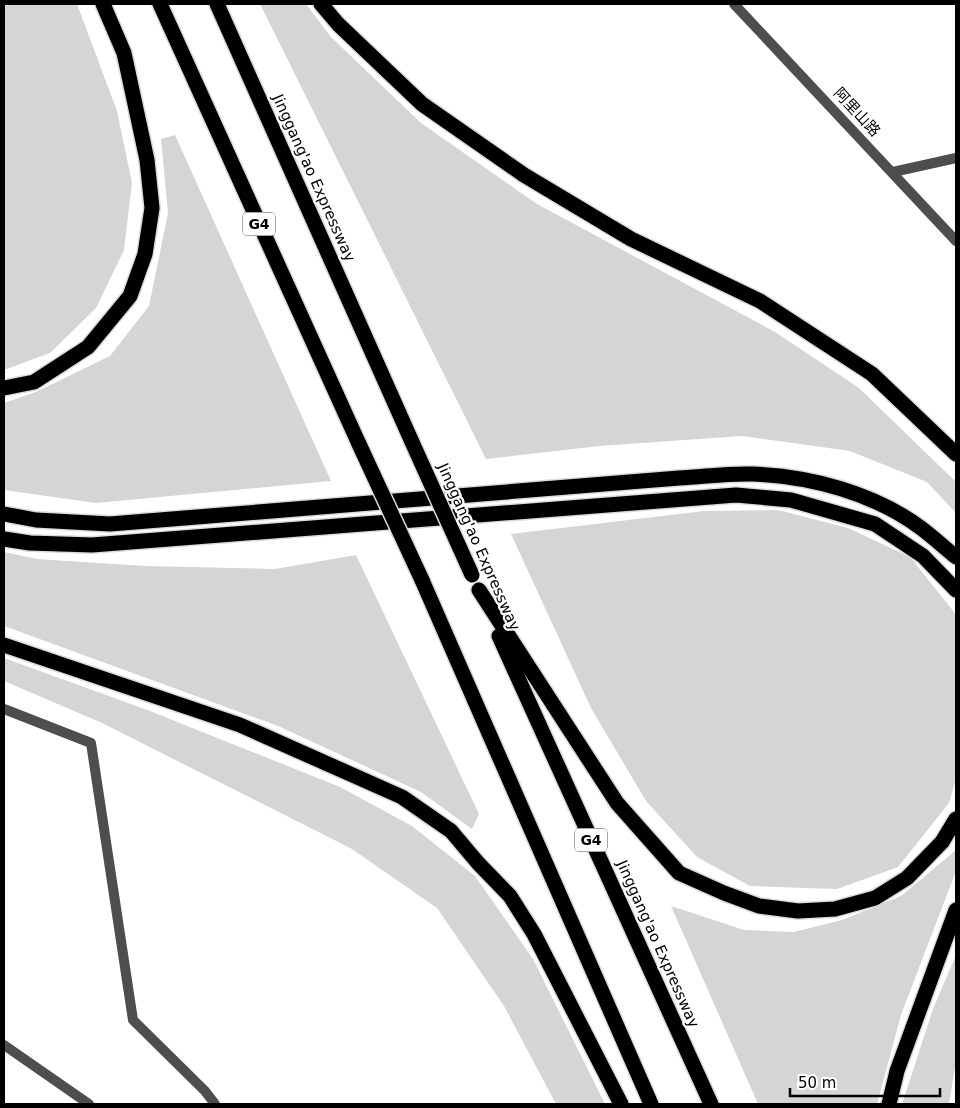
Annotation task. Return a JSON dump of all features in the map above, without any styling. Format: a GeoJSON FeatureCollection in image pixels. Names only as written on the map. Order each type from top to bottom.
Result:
{"type":"FeatureCollection","features":[{"type":"Feature","properties":{"kind":"highway"},"geometry":{"type":"LineString","coordinates":[[4,388],[34,382],[88,347],[130,296],[145,254],[152,208],[147,160],[124,53],[103,4]]}},
{"type":"Feature","properties":{"kind":"highway","name":"G4"},"geometry":{"type":"LineString","coordinates":[[160,4],[422,580],[651,1104]]}},
{"type":"Feature","properties":{"kind":"highway","name":"Jinggang'ao Expressway"},"geometry":{"type":"LineString","coordinates":[[217,4],[478,590],[711,1104]]}},
{"type":"Feature","properties":{"kind":"highway"},"geometry":{"type":"LineString","coordinates":[[321,4],[338,24],[430,110],[524,175],[557,195],[631,239],[760,301],[872,374],[956,454]]}},
{"type":"Feature","properties":{"kind":"highway"},"geometry":{"type":"LineString","coordinates":[[4,514],[36,520],[110,524],[751,474],[801,479],[846,491],[884,505],[921,527],[956,557]]}},
{"type":"Feature","properties":{"kind":"highway"},"geometry":{"type":"LineString","coordinates":[[4,539],[30,543],[92,546],[736,495],[791,500],[875,524],[923,556],[956,590]]}},
{"type":"Feature","properties":{"kind":"highway"},"geometry":{"type":"LineString","coordinates":[[478,590],[617,803],[679,873],[759,906],[798,911],[835,909],[874,898],[908,878],[942,842],[956,819]]}},
{"type":"Feature","properties":{"kind":"highway"},"geometry":{"type":"LineString","coordinates":[[4,645],[240,725],[402,797],[451,831],[478,863],[510,896],[534,934],[621,1104]]}},
{"type":"Feature","properties":{"kind":"highway"},"geometry":{"type":"LineString","coordinates":[[889,1104],[896,1071],[956,910]]}},
{"type":"Feature","properties":{"kind":"street","name":"阿里山路"},"geometry":{"type":"LineString","coordinates":[[734,4],[956,241]]}},
{"type":"Feature","properties":{"kind":"street"},"geometry":{"type":"LineString","coordinates":[[893,172],[956,158]]}},
{"type":"Feature","properties":{"kind":"street"},"geometry":{"type":"LineString","coordinates":[[4,709],[91,743],[133,1020],[205,1091],[215,1104]]}},
{"type":"Feature","properties":{"kind":"street"},"geometry":{"type":"LineString","coordinates":[[4,1045],[89,1104]]}},
{"type":"Feature","properties":{"kind":"shaded area"},"geometry":{"type":"Polygon","coordinates":[[[4,4],[77,4],[117,111],[132,183],[124,250],[96,308],[50,353],[4,370],[4,4]]]}},
{"type":"Feature","properties":{"kind":"shaded area"},"geometry":{"type":"Polygon","coordinates":[[[260,4],[306,4],[331,37],[421,123],[537,204],[775,332],[859,388],[956,482],[956,513],[927,482],[850,451],[742,436],[599,446],[486,459],[260,4]]]}},
{"type":"Feature","properties":{"kind":"shaded area"},"geometry":{"type":"Polygon","coordinates":[[[175,135],[331,481],[96,503],[4,490],[4,403],[36,392],[110,356],[149,306],[168,213],[161,139],[175,135]]]}},
{"type":"Feature","properties":{"kind":"shaded area"},"geometry":{"type":"Polygon","coordinates":[[[778,510],[848,528],[910,557],[954,612],[956,619],[956,779],[949,803],[898,867],[837,889],[750,886],[697,857],[646,801],[591,708],[511,534],[704,511],[778,510]]]}},
{"type":"Feature","properties":{"kind":"shaded area"},"geometry":{"type":"Polygon","coordinates":[[[4,552],[37,559],[144,566],[275,569],[356,555],[479,814],[472,829],[421,792],[278,726],[4,626],[4,552]]]}},
{"type":"Feature","properties":{"kind":"shaded area"},"geometry":{"type":"Polygon","coordinates":[[[4,658],[150,711],[340,787],[412,826],[475,876],[533,959],[605,1104],[556,1104],[504,1006],[437,908],[352,849],[102,723],[4,681],[4,658]]]}},
{"type":"Feature","properties":{"kind":"shaded area"},"geometry":{"type":"Polygon","coordinates":[[[956,850],[956,871],[901,1015],[877,1104],[758,1104],[671,906],[744,930],[794,932],[842,920],[901,896],[956,850]]]}},
{"type":"Feature","properties":{"kind":"shaded area"},"geometry":{"type":"Polygon","coordinates":[[[956,955],[956,1061],[949,1104],[902,1104],[933,1009],[956,955]]]}}]}
